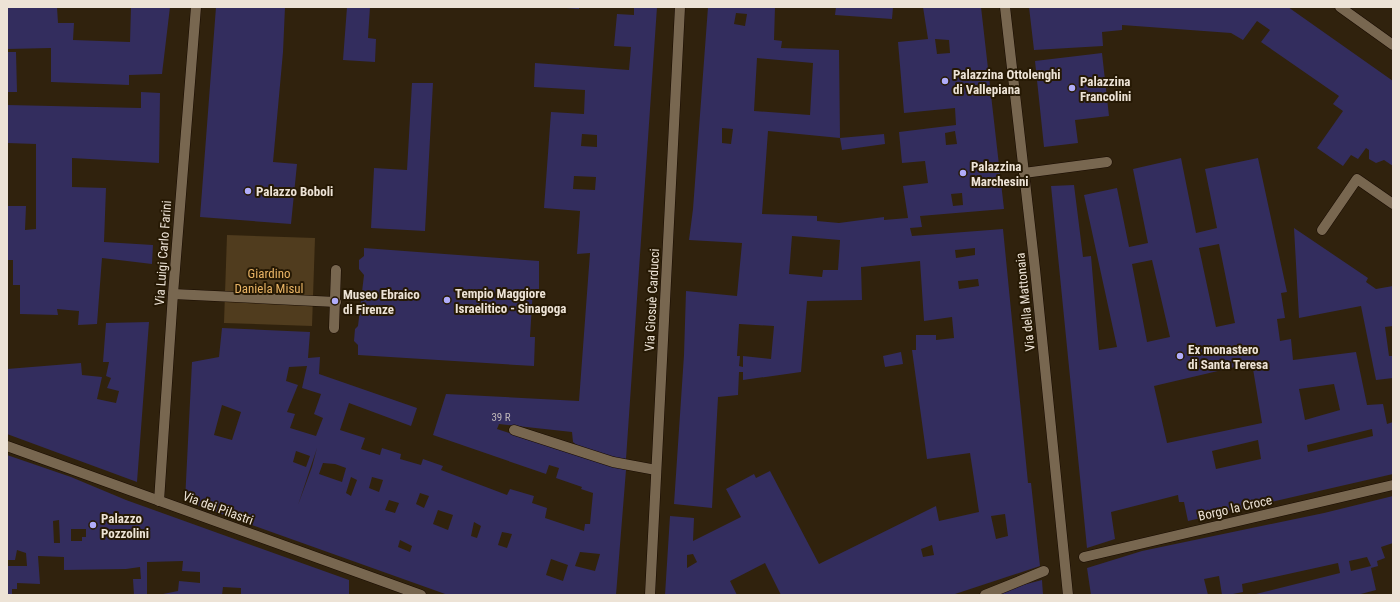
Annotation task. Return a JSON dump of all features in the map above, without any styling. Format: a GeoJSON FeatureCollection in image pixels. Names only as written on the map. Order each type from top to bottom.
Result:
{"type":"FeatureCollection","features":[{"type":"Feature","properties":{"kind":"street","name":"Via Luigi Carlo Farini"},"geometry":{"type":"LineString","coordinates":[[159,501],[173,294],[196,7]]}},
{"type":"Feature","properties":{"kind":"street","name":"Via Giosuè Carducci"},"geometry":{"type":"LineString","coordinates":[[650,595],[680,7]]}},
{"type":"Feature","properties":{"kind":"street","name":"Via della Mattonaia"},"geometry":{"type":"LineString","coordinates":[[1005,7],[1024,173],[1068,595]]}},
{"type":"Feature","properties":{"kind":"street"},"geometry":{"type":"LineString","coordinates":[[1340,7],[1393,45]]}},
{"type":"Feature","properties":{"kind":"street"},"geometry":{"type":"LineString","coordinates":[[1024,173],[1108,162]]}},
{"type":"Feature","properties":{"kind":"street"},"geometry":{"type":"LineString","coordinates":[[1322,230],[1357,179],[1393,204]]}},
{"type":"Feature","properties":{"kind":"street"},"geometry":{"type":"LineString","coordinates":[[334,328],[336,270]]}},
{"type":"Feature","properties":{"kind":"street"},"geometry":{"type":"LineString","coordinates":[[173,294],[336,302]]}},
{"type":"Feature","properties":{"kind":"street"},"geometry":{"type":"LineString","coordinates":[[514,430],[613,462],[656,470]]}},
{"type":"Feature","properties":{"kind":"street","name":"Via dei Pilastri"},"geometry":{"type":"LineString","coordinates":[[7,446],[421,595]]}},
{"type":"Feature","properties":{"kind":"street","name":"Borgo la Croce"},"geometry":{"type":"LineString","coordinates":[[1084,557],[1393,485]]}},
{"type":"Feature","properties":{"kind":"street"},"geometry":{"type":"LineString","coordinates":[[985,595],[1044,571]]}},
{"type":"Feature","properties":{"kind":"green space","name":"Giardino Daniela Misul"},"geometry":{"type":"Polygon","coordinates":[[[227,235],[315,238],[312,326],[224,323],[227,235]]]}},
{"type":"Feature","properties":{"kind":"building"},"geometry":{"type":"Polygon","coordinates":[[[7,7],[57,7],[58,23],[74,23],[73,40],[130,42],[131,7],[170,7],[162,74],[129,75],[129,85],[51,82],[51,48],[7,49],[7,7]]]}},
{"type":"Feature","properties":{"kind":"building"},"geometry":{"type":"Polygon","coordinates":[[[216,7],[285,7],[283,52],[273,162],[297,164],[291,224],[200,217],[216,7]]]}},
{"type":"Feature","properties":{"kind":"building"},"geometry":{"type":"Polygon","coordinates":[[[347,7],[370,7],[368,38],[376,39],[375,62],[343,60],[347,7]]]}},
{"type":"Feature","properties":{"kind":"building"},"geometry":{"type":"Polygon","coordinates":[[[579,7],[579,9],[566,8],[579,7]]]}},
{"type":"Feature","properties":{"kind":"building"},"geometry":{"type":"Polygon","coordinates":[[[634,7],[657,7],[626,459],[599,457],[582,449],[573,442],[572,432],[499,424],[497,429],[626,470],[616,595],[448,595],[185,501],[192,362],[219,357],[222,328],[310,332],[308,358],[320,357],[319,374],[417,408],[411,426],[349,403],[340,430],[365,438],[361,449],[380,455],[382,448],[401,454],[400,459],[421,465],[423,459],[443,466],[441,470],[507,495],[510,489],[534,496],[532,503],[547,508],[545,518],[584,531],[585,524],[590,524],[593,493],[581,489],[582,487],[556,478],[559,468],[549,465],[546,474],[433,435],[446,394],[579,401],[590,253],[577,254],[580,211],[544,208],[551,112],[584,114],[585,90],[534,87],[535,63],[629,70],[631,47],[614,46],[617,14],[634,15],[634,7]],[[582,134],[581,146],[597,147],[597,135],[582,134]],[[574,176],[573,189],[595,190],[596,177],[574,176]],[[307,366],[289,367],[286,381],[298,385],[287,412],[295,414],[290,428],[316,436],[323,418],[314,414],[321,394],[302,388],[307,366]],[[222,405],[214,435],[232,440],[241,412],[222,405]],[[317,448],[298,505],[312,467],[317,448]],[[296,451],[293,462],[306,467],[310,456],[296,451]],[[323,463],[319,474],[342,482],[346,468],[335,464],[323,463]],[[351,477],[346,493],[351,496],[357,480],[351,477]],[[372,477],[369,488],[379,492],[383,480],[372,477]],[[420,493],[416,504],[424,508],[429,496],[420,493]],[[389,500],[385,510],[395,513],[399,503],[389,500]],[[438,510],[433,524],[448,530],[453,515],[438,510]],[[474,522],[471,536],[477,538],[481,526],[474,522]],[[502,532],[498,545],[507,548],[512,534],[502,532]],[[400,540],[398,547],[410,552],[412,546],[400,540]],[[580,552],[575,566],[595,571],[600,554],[580,552]],[[551,559],[546,575],[563,581],[568,565],[551,559]]]}},
{"type":"Feature","properties":{"kind":"building"},"geometry":{"type":"Polygon","coordinates":[[[708,7],[775,7],[774,40],[782,41],[781,48],[839,50],[840,138],[768,131],[762,214],[817,216],[817,221],[839,223],[884,217],[884,220],[908,218],[903,186],[928,183],[925,161],[902,163],[899,132],[956,125],[955,108],[904,113],[898,42],[928,39],[923,7],[981,7],[1004,209],[920,216],[922,227],[910,228],[912,236],[1003,229],[1028,483],[1031,483],[1040,566],[952,595],[781,595],[765,563],[730,581],[737,595],[665,595],[670,516],[694,518],[693,541],[741,517],[726,489],[754,474],[756,478],[770,471],[819,564],[936,506],[939,521],[979,512],[970,453],[927,459],[912,350],[916,350],[916,335],[936,335],[936,340],[954,338],[952,317],[924,321],[920,261],[861,267],[862,300],[807,301],[801,372],[743,380],[743,372],[739,372],[738,395],[718,397],[712,508],[674,504],[684,355],[686,291],[737,296],[742,243],[689,240],[693,209],[708,7]],[[736,13],[734,24],[745,26],[747,14],[736,13]],[[935,39],[937,54],[950,53],[949,40],[935,39]],[[757,58],[754,111],[810,115],[813,63],[757,58]],[[722,128],[722,143],[731,144],[733,129],[722,128]],[[955,131],[945,133],[946,145],[957,144],[955,131]],[[962,193],[951,194],[953,206],[963,205],[962,193]],[[792,236],[789,274],[822,277],[823,270],[838,270],[840,240],[792,236]],[[975,248],[955,250],[956,258],[975,255],[975,248]],[[978,279],[958,281],[959,289],[979,286],[978,279]],[[739,324],[737,356],[740,356],[739,366],[743,367],[743,356],[771,359],[774,326],[739,324]],[[1005,514],[991,516],[996,539],[1008,536],[1005,514]],[[932,545],[921,549],[923,557],[934,555],[932,545]],[[693,554],[687,555],[687,568],[697,562],[693,554]]]}},
{"type":"Feature","properties":{"kind":"building"},"geometry":{"type":"Polygon","coordinates":[[[836,7],[893,7],[892,19],[835,15],[836,7]]]}},
{"type":"Feature","properties":{"kind":"building"},"geometry":{"type":"Polygon","coordinates":[[[1029,7],[1288,7],[1393,81],[1393,166],[1384,160],[1376,163],[1369,159],[1369,150],[1366,148],[1358,159],[1351,155],[1343,166],[1317,148],[1343,111],[1333,104],[1339,96],[1261,42],[1270,30],[1257,21],[1243,40],[1231,33],[1122,25],[1122,30],[1102,32],[1103,46],[1034,50],[1029,7]]]}},
{"type":"Feature","properties":{"kind":"building"},"geometry":{"type":"Polygon","coordinates":[[[7,52],[16,52],[17,92],[7,92],[7,52]]]}},
{"type":"Feature","properties":{"kind":"building","name":"Palazzina Francolini"},"geometry":{"type":"Polygon","coordinates":[[[1102,53],[1109,116],[1075,120],[1078,143],[1044,147],[1035,61],[1102,53]]]}},
{"type":"Feature","properties":{"kind":"building"},"geometry":{"type":"Polygon","coordinates":[[[412,83],[433,83],[425,231],[371,228],[374,168],[407,170],[412,83]]]}},
{"type":"Feature","properties":{"kind":"building"},"geometry":{"type":"Polygon","coordinates":[[[141,92],[160,93],[159,163],[72,158],[72,187],[106,188],[104,242],[153,245],[152,264],[102,258],[97,324],[78,325],[79,311],[57,309],[58,315],[20,314],[20,285],[13,285],[13,260],[7,260],[7,206],[26,206],[25,230],[36,229],[36,144],[7,143],[7,105],[141,108],[141,92]]]}},
{"type":"Feature","properties":{"kind":"building"},"geometry":{"type":"Polygon","coordinates":[[[884,134],[885,144],[842,150],[840,138],[884,134]]]}},
{"type":"Feature","properties":{"kind":"building","name":"Ex monastero di Santa Teresa"},"geometry":{"type":"Polygon","coordinates":[[[1181,158],[1196,233],[1217,228],[1205,169],[1258,158],[1287,292],[1281,293],[1285,318],[1277,319],[1280,341],[1291,339],[1293,360],[1356,352],[1367,405],[1383,404],[1387,424],[1393,422],[1393,474],[1188,521],[1184,502],[1179,502],[1178,495],[1111,512],[1115,539],[1087,548],[1051,186],[1074,185],[1083,257],[1091,256],[1099,350],[1117,347],[1084,195],[1117,188],[1129,247],[1148,243],[1133,169],[1181,158]],[[1219,244],[1199,248],[1216,327],[1235,323],[1219,244]],[[1152,260],[1132,264],[1147,342],[1170,337],[1152,260]],[[1252,363],[1154,386],[1167,443],[1262,423],[1252,363]],[[1334,384],[1299,389],[1305,420],[1340,410],[1334,384]],[[1372,429],[1307,445],[1308,452],[1373,436],[1372,429]],[[1258,440],[1212,451],[1216,469],[1261,459],[1258,440]]]}},
{"type":"Feature","properties":{"kind":"building"},"geometry":{"type":"Polygon","coordinates":[[[1294,228],[1368,278],[1366,282],[1376,289],[1393,286],[1393,326],[1385,327],[1389,356],[1393,356],[1393,378],[1376,380],[1361,306],[1299,318],[1294,228]]]}},
{"type":"Feature","properties":{"kind":"building","name":"Tempio Maggiore Israelitico - Sinagoga"},"geometry":{"type":"Polygon","coordinates":[[[364,248],[539,261],[539,290],[533,289],[530,337],[535,337],[534,366],[358,355],[358,345],[354,341],[355,329],[358,326],[364,275],[359,269],[359,260],[364,256],[364,248]]]}},
{"type":"Feature","properties":{"kind":"building"},"geometry":{"type":"Polygon","coordinates":[[[149,322],[137,482],[7,434],[7,369],[81,363],[82,375],[102,377],[97,399],[116,403],[119,391],[107,388],[111,378],[106,376],[109,362],[103,362],[106,323],[149,322]]]}},
{"type":"Feature","properties":{"kind":"building"},"geometry":{"type":"Polygon","coordinates":[[[901,352],[903,364],[885,367],[883,356],[901,352]]]}},
{"type":"Feature","properties":{"kind":"building"},"geometry":{"type":"Polygon","coordinates":[[[7,455],[71,477],[126,500],[349,580],[349,595],[241,595],[241,588],[223,587],[222,595],[158,595],[178,591],[179,581],[200,583],[200,572],[182,571],[183,561],[147,562],[147,595],[134,595],[133,579],[141,579],[140,567],[126,569],[64,570],[64,557],[38,556],[40,584],[17,583],[17,589],[12,589],[12,595],[7,595],[7,566],[27,566],[26,553],[17,550],[15,560],[7,560],[7,455]],[[59,520],[53,521],[54,543],[60,543],[59,520]],[[71,529],[71,541],[82,541],[82,537],[86,537],[86,529],[71,529]]]}},
{"type":"Feature","properties":{"kind":"building"},"geometry":{"type":"Polygon","coordinates":[[[1393,496],[1393,543],[1381,547],[1385,558],[1377,561],[1378,566],[1371,568],[1376,590],[1357,595],[1252,595],[1340,573],[1338,563],[1242,584],[1243,592],[1228,595],[1222,595],[1219,576],[1204,579],[1208,595],[1091,595],[1087,568],[1142,551],[1324,513],[1393,496]],[[1367,557],[1349,561],[1351,571],[1371,566],[1367,557]]]}},
{"type":"Feature","properties":{"kind":"building"},"geometry":{"type":"Polygon","coordinates":[[[1042,580],[1043,595],[995,595],[1019,586],[1042,580]]]}},
{"type":"Feature","properties":{"kind":"place","name":"Palazzina Ottolenghi di Vallepiana"},"geometry":{"type":"Point","coordinates":[945,81]}},
{"type":"Feature","properties":{"kind":"place","name":"Palazzina Francolini"},"geometry":{"type":"Point","coordinates":[1072,88]}},
{"type":"Feature","properties":{"kind":"place","name":"Palazzina Marchesini"},"geometry":{"type":"Point","coordinates":[963,173]}},
{"type":"Feature","properties":{"kind":"place","name":"Palazzo Boboli"},"geometry":{"type":"Point","coordinates":[248,191]}},
{"type":"Feature","properties":{"kind":"place","name":"Tempio Maggiore Israelitico - Sinagoga"},"geometry":{"type":"Point","coordinates":[447,300]}},
{"type":"Feature","properties":{"kind":"place","name":"Museo Ebraico di Firenze"},"geometry":{"type":"Point","coordinates":[335,301]}},
{"type":"Feature","properties":{"kind":"place","name":"Ex monastero di Santa Teresa"},"geometry":{"type":"Point","coordinates":[1180,356]}},
{"type":"Feature","properties":{"kind":"place","name":"Palazzo Pozzolini"},"geometry":{"type":"Point","coordinates":[93,525]}}]}
